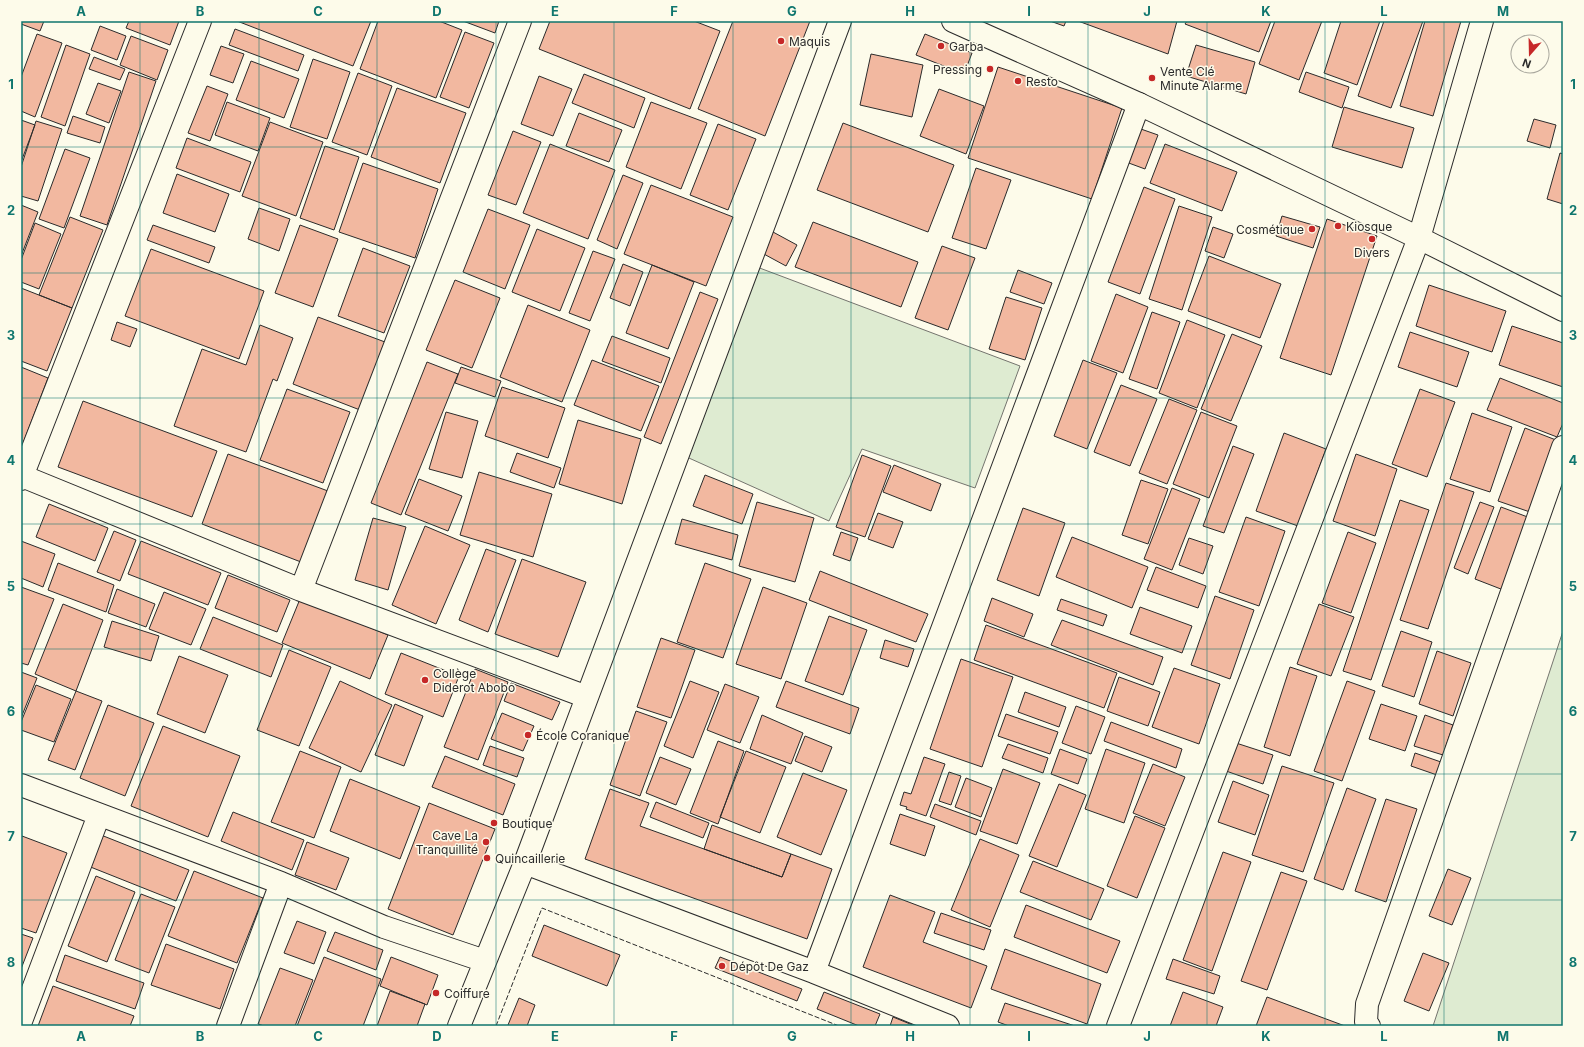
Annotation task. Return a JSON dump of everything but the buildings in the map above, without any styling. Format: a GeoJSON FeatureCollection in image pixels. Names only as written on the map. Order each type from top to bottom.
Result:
{"type":"FeatureCollection","features":[{"type":"Feature","properties":{"kind":"street"},"geometry":{"type":"LineString","coordinates":[[200,21],[22,478],[301,590],[587,697]]}},
{"type":"Feature","properties":{"kind":"street"},"geometry":{"type":"LineString","coordinates":[[301,590],[520,21]]}},
{"type":"Feature","properties":{"kind":"street"},"geometry":{"type":"LineString","coordinates":[[459,1026],[525,863],[840,21]]}},
{"type":"Feature","properties":{"kind":"street"},"geometry":{"type":"LineString","coordinates":[[953,21],[1139,104],[1419,238],[1563,310]]}},
{"type":"Feature","properties":{"kind":"street"},"geometry":{"type":"LineString","coordinates":[[1118,1026],[1419,238],[1482,21]]}},
{"type":"Feature","properties":{"kind":"street"},"geometry":{"type":"LineString","coordinates":[[814,972],[1139,104]]}},
{"type":"Feature","properties":{"kind":"street"},"geometry":{"type":"LineString","coordinates":[[1370,1026],[1366,1022],[1367,1004],[1563,447]]}},
{"type":"Feature","properties":{"kind":"street"},"geometry":{"type":"LineString","coordinates":[[21,785],[281,883],[384,927],[485,961]]}},
{"type":"Feature","properties":{"kind":"street"},"geometry":{"type":"LineString","coordinates":[[21,1021],[99,815]]}},
{"type":"Feature","properties":{"kind":"street"},"geometry":{"type":"LineString","coordinates":[[525,863],[814,972],[948,1026]]}},
{"type":"Feature","properties":{"kind":"street"},"geometry":{"type":"LineString","coordinates":[[228,1026],[281,883]]}},
{"type":"Feature","properties":{"kind":"green space"},"geometry":{"type":"Polygon","coordinates":[[[749,264],[1020,366],[975,488],[862,449],[829,521],[680,454],[749,264]]]}},
{"type":"Feature","properties":{"kind":"green space"},"geometry":{"type":"Polygon","coordinates":[[[1563,631],[1563,1026],[1433,1026],[1563,631]]]}},
{"type":"Feature","properties":{"kind":"fence"},"geometry":{"type":"LineString","coordinates":[[496,1026],[542,908],[839,1026]]}},
{"type":"Feature","properties":{"kind":"place","name":"Maquis"},"geometry":{"type":"Point","coordinates":[781,41]}},
{"type":"Feature","properties":{"kind":"place","name":"Garba"},"geometry":{"type":"Point","coordinates":[941,46]}},
{"type":"Feature","properties":{"kind":"place","name":"Pressing"},"geometry":{"type":"Point","coordinates":[990,69]}},
{"type":"Feature","properties":{"kind":"place","name":"Vente Clé Minute Alarme"},"geometry":{"type":"Point","coordinates":[1152,78]}},
{"type":"Feature","properties":{"kind":"place","name":"Resto"},"geometry":{"type":"Point","coordinates":[1018,81]}},
{"type":"Feature","properties":{"kind":"place","name":"Kiosque"},"geometry":{"type":"Point","coordinates":[1338,226]}},
{"type":"Feature","properties":{"kind":"place","name":"Cosmétique"},"geometry":{"type":"Point","coordinates":[1312,229]}},
{"type":"Feature","properties":{"kind":"place","name":"Divers"},"geometry":{"type":"Point","coordinates":[1372,239]}},
{"type":"Feature","properties":{"kind":"place","name":"Collège Diderot Abobo"},"geometry":{"type":"Point","coordinates":[425,680]}},
{"type":"Feature","properties":{"kind":"place","name":"École Coranique"},"geometry":{"type":"Point","coordinates":[528,735]}},
{"type":"Feature","properties":{"kind":"place","name":"Boutique"},"geometry":{"type":"Point","coordinates":[494,823]}},
{"type":"Feature","properties":{"kind":"place","name":"Cave La Tranquillité"},"geometry":{"type":"Point","coordinates":[486,842]}},
{"type":"Feature","properties":{"kind":"place","name":"Quincaillerie"},"geometry":{"type":"Point","coordinates":[487,858]}},
{"type":"Feature","properties":{"kind":"place","name":"Dépôt De Gaz"},"geometry":{"type":"Point","coordinates":[722,966]}},
{"type":"Feature","properties":{"kind":"place","name":"Coiffure"},"geometry":{"type":"Point","coordinates":[436,993]}}]}
